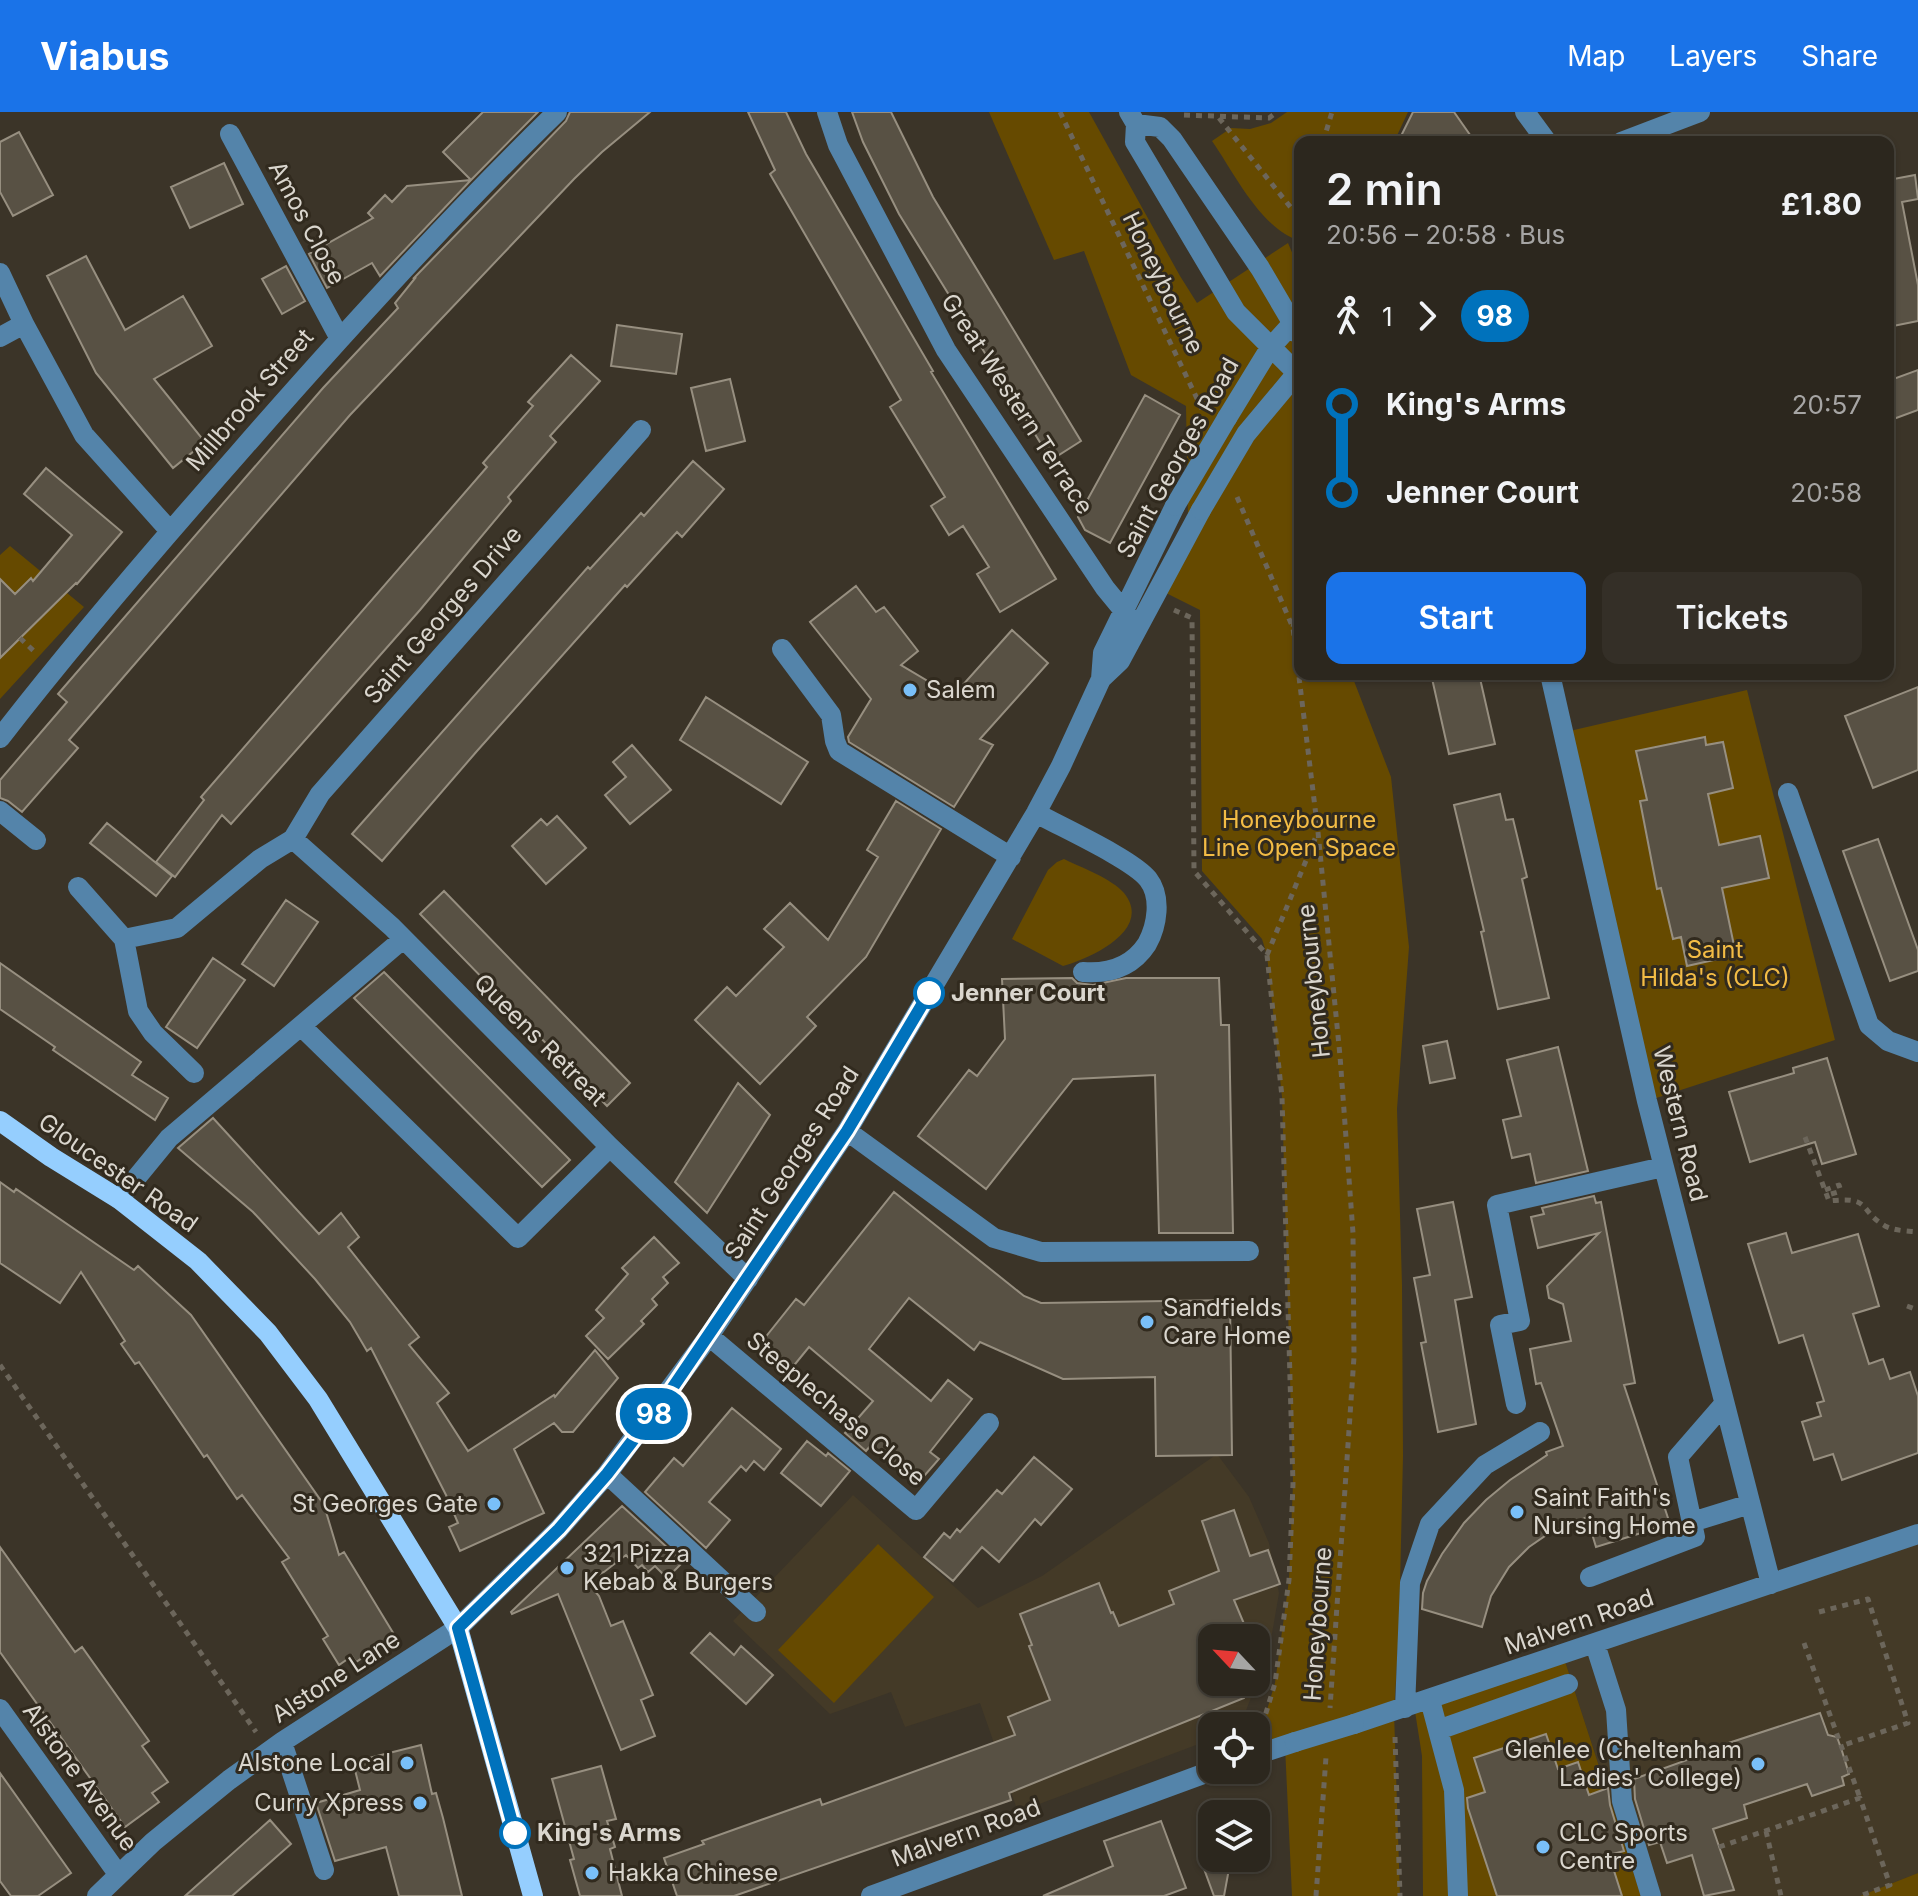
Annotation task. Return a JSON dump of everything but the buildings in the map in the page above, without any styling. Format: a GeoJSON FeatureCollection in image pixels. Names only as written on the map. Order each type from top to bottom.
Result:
{"type":"FeatureCollection","features":[{"type":"Feature","properties":{"kind":"main road","name":"Gloucester Road"},"geometry":{"type":"LineString","coordinates":[[0,1121],[119,1199],[198,1261],[234,1296],[294,1365],[342,1435],[458,1628],[533,1896]]}},
{"type":"Feature","properties":{"kind":"street","name":"Millbrook Street"},"geometry":{"type":"LineString","coordinates":[[0,738],[96,618],[339,337],[468,199],[557,112]]}},
{"type":"Feature","properties":{"kind":"street","name":"Great Western Terrace"},"geometry":{"type":"LineString","coordinates":[[827,112],[838,145],[946,350],[1130,620]]}},
{"type":"Feature","properties":{"kind":"street"},"geometry":{"type":"LineString","coordinates":[[1525,112],[1543,136]]}},
{"type":"Feature","properties":{"kind":"street"},"geometry":{"type":"LineString","coordinates":[[1628,136],[1644,121],[1700,112]]}},
{"type":"Feature","properties":{"kind":"street"},"geometry":{"type":"LineString","coordinates":[[1294,320],[1172,139],[1160,127],[1132,118],[1135,142],[1236,312],[1270,348],[1294,368]]}},
{"type":"Feature","properties":{"kind":"street","name":"Amos Close"},"geometry":{"type":"LineString","coordinates":[[230,134],[339,337]]}},
{"type":"Feature","properties":{"kind":"street"},"geometry":{"type":"LineString","coordinates":[[0,273],[84,435],[170,531]]}},
{"type":"Feature","properties":{"kind":"street"},"geometry":{"type":"LineString","coordinates":[[0,337],[24,324]]}},
{"type":"Feature","properties":{"kind":"street","name":"Saint Georges Road"},"geometry":{"type":"LineString","coordinates":[[1130,620],[1175,506],[1270,348],[1294,328]]}},
{"type":"Feature","properties":{"kind":"street","name":"Saint Georges Road"},"geometry":{"type":"LineString","coordinates":[[458,1628],[559,1529],[607,1474],[709,1336],[847,1131],[1036,813],[1101,679],[1103,653],[1151,600],[1246,434],[1294,376]]}},
{"type":"Feature","properties":{"kind":"street","name":"Saint Georges Drive"},"geometry":{"type":"LineString","coordinates":[[293,839],[320,794],[641,430]]}},
{"type":"Feature","properties":{"kind":"street"},"geometry":{"type":"LineString","coordinates":[[782,649],[831,715],[839,751],[1011,857]]}},
{"type":"Feature","properties":{"kind":"street","name":"Western Road"},"geometry":{"type":"LineString","coordinates":[[1551,680],[1663,1167],[1771,1584]]}},
{"type":"Feature","properties":{"kind":"street"},"geometry":{"type":"LineString","coordinates":[[1788,793],[1869,1025],[1888,1041],[1918,1052]]}},
{"type":"Feature","properties":{"kind":"street"},"geometry":{"type":"LineString","coordinates":[[0,811],[36,840]]}},
{"type":"Feature","properties":{"kind":"street"},"geometry":{"type":"LineString","coordinates":[[1036,813],[1132,867],[1148,879],[1154,892],[1156,920],[1143,950],[1131,962],[1116,970],[1083,972]]}},
{"type":"Feature","properties":{"kind":"street"},"geometry":{"type":"LineString","coordinates":[[124,939],[177,928],[260,859],[293,839]]}},
{"type":"Feature","properties":{"kind":"street","name":"Queens Retreat"},"geometry":{"type":"LineString","coordinates":[[293,839],[403,939],[610,1147],[748,1279]]}},
{"type":"Feature","properties":{"kind":"street"},"geometry":{"type":"LineString","coordinates":[[78,887],[124,939],[138,1011],[153,1033],[194,1073]]}},
{"type":"Feature","properties":{"kind":"street"},"geometry":{"type":"LineString","coordinates":[[119,1199],[169,1138],[403,939]]}},
{"type":"Feature","properties":{"kind":"street"},"geometry":{"type":"LineString","coordinates":[[301,1026],[518,1238],[610,1147]]}},
{"type":"Feature","properties":{"kind":"street"},"geometry":{"type":"LineString","coordinates":[[847,1131],[994,1238],[1041,1252],[1249,1251]]}},
{"type":"Feature","properties":{"kind":"street"},"geometry":{"type":"LineString","coordinates":[[1516,1404],[1500,1325],[1520,1321],[1497,1205],[1663,1167]]}},
{"type":"Feature","properties":{"kind":"street","name":"Steeplechase Close"},"geometry":{"type":"LineString","coordinates":[[709,1336],[916,1510],[989,1423]]}},
{"type":"Feature","properties":{"kind":"street"},"geometry":{"type":"LineString","coordinates":[[1590,1577],[1695,1537],[1678,1457],[1724,1404]]}},
{"type":"Feature","properties":{"kind":"street"},"geometry":{"type":"LineString","coordinates":[[1400,1710],[1410,1583],[1430,1524],[1485,1465],[1540,1432]]}},
{"type":"Feature","properties":{"kind":"street"},"geometry":{"type":"LineString","coordinates":[[607,1474],[756,1612]]}},
{"type":"Feature","properties":{"kind":"street"},"geometry":{"type":"LineString","coordinates":[[1692,1522],[1750,1504]]}},
{"type":"Feature","properties":{"kind":"street","name":"Malvern Road"},"geometry":{"type":"LineString","coordinates":[[1270,1743],[1295,1742],[1400,1710],[1918,1534]]}},
{"type":"Feature","properties":{"kind":"street","name":"Alstone Lane"},"geometry":{"type":"LineString","coordinates":[[97,1896],[189,1812],[276,1746],[458,1628]]}},
{"type":"Feature","properties":{"kind":"street"},"geometry":{"type":"LineString","coordinates":[[1595,1644],[1616,1710],[1622,1801],[1651,1896]]}},
{"type":"Feature","properties":{"kind":"street"},"geometry":{"type":"LineString","coordinates":[[1438,1730],[1561,1687],[1544,1661]]}},
{"type":"Feature","properties":{"kind":"street"},"geometry":{"type":"LineString","coordinates":[[1430,1700],[1454,1790],[1458,1896]]}},
{"type":"Feature","properties":{"kind":"street","name":"Alstone Avenue"},"geometry":{"type":"LineString","coordinates":[[0,1709],[118,1874]]}},
{"type":"Feature","properties":{"kind":"street"},"geometry":{"type":"LineString","coordinates":[[276,1746],[324,1870]]}},
{"type":"Feature","properties":{"kind":"street","name":"Malvern Road"},"geometry":{"type":"LineString","coordinates":[[871,1896],[1198,1776]]}},
{"type":"Feature","properties":{"kind":"path","name":"Honeybourne"},"geometry":{"type":"LineString","coordinates":[[1060,112],[1204,412]]}},
{"type":"Feature","properties":{"kind":"path"},"geometry":{"type":"LineString","coordinates":[[1277,112],[1269,118],[1218,117],[1294,212]]}},
{"type":"Feature","properties":{"kind":"path"},"geometry":{"type":"LineString","coordinates":[[1325,136],[1332,112]]}},
{"type":"Feature","properties":{"kind":"path","name":"Honeybourne"},"geometry":{"type":"LineString","coordinates":[[1236,494],[1294,636]]}},
{"type":"Feature","properties":{"kind":"path"},"geometry":{"type":"LineString","coordinates":[[1151,600],[1192,618],[1194,871],[1267,955]]}},
{"type":"Feature","properties":{"kind":"path"},"geometry":{"type":"LineString","coordinates":[[1293,628],[1294,624]]}},
{"type":"Feature","properties":{"kind":"path","name":"Honeybourne"},"geometry":{"type":"LineString","coordinates":[[1299,680],[1340,1056],[1353,1264],[1354,1357],[1329,1723]]}},
{"type":"Feature","properties":{"kind":"path"},"geometry":{"type":"LineString","coordinates":[[1267,1712],[1275,1683],[1289,1580],[1293,1484],[1282,1097],[1267,955],[1318,832]]}},
{"type":"Feature","properties":{"kind":"path"},"geometry":{"type":"LineString","coordinates":[[1805,1137],[1829,1201],[1847,1199],[1858,1202],[1885,1226],[1918,1232]]}},
{"type":"Feature","properties":{"kind":"path"},"geometry":{"type":"LineString","coordinates":[[1825,1190],[1839,1185],[1841,1191],[1831,1194]]}},
{"type":"Feature","properties":{"kind":"path"},"geometry":{"type":"LineString","coordinates":[[1907,1306],[1918,1310]]}},
{"type":"Feature","properties":{"kind":"path"},"geometry":{"type":"LineString","coordinates":[[0,1365],[276,1746]]}},
{"type":"Feature","properties":{"kind":"path"},"geometry":{"type":"LineString","coordinates":[[1819,1612],[1868,1599],[1908,1723],[1841,1746]]}},
{"type":"Feature","properties":{"kind":"path"},"geometry":{"type":"LineString","coordinates":[[1804,1643],[1890,1885],[1860,1896]]}},
{"type":"Feature","properties":{"kind":"path"},"geometry":{"type":"LineString","coordinates":[[1400,1710],[1400,1896]]}},
{"type":"Feature","properties":{"kind":"path"},"geometry":{"type":"LineString","coordinates":[[1316,1896],[1326,1755]]}},
{"type":"Feature","properties":{"kind":"path"},"geometry":{"type":"LineString","coordinates":[[1719,1847],[1860,1798]]}},
{"type":"Feature","properties":{"kind":"path"},"geometry":{"type":"LineString","coordinates":[[1766,1830],[1781,1896]]}},
{"type":"Feature","properties":{"kind":"shaded area"},"geometry":{"type":"Polygon","coordinates":[[[1217,1454],[1249,1497],[1269,1543],[1279,1593],[1270,1645],[1270,1624],[1198,1624],[1198,1696],[1252,1696],[1245,1712],[1198,1712],[1198,1744],[1018,1812],[980,1703],[905,1727],[891,1692],[830,1714],[733,1621],[853,1495],[978,1608],[1042,1576],[1217,1454]]]}},
{"type":"Feature","properties":{"kind":"shaded area","name":"Glenlee (Cheltenham Ladies' College)"},"geometry":{"type":"Polygon","coordinates":[[[1918,1534],[1918,1873],[1860,1896],[1641,1896],[1563,1655],[1918,1534]]]}},
{"type":"Feature","properties":{"kind":"green space","name":"Honeybourne Line Open Space"},"geometry":{"type":"Polygon","coordinates":[[[989,112],[1089,112],[1197,303],[1288,243],[1294,257],[1294,680],[1354,680],[1391,777],[1409,947],[1397,1109],[1403,1456],[1394,1712],[1400,1896],[1292,1896],[1285,1746],[1270,1747],[1270,1712],[1266,1712],[1275,1683],[1289,1580],[1293,1484],[1282,1097],[1267,955],[1262,939],[1202,871],[1200,610],[1154,587],[1188,518],[1186,406],[1131,375],[1084,251],[1054,260],[989,112]]]}},
{"type":"Feature","properties":{"kind":"green space"},"geometry":{"type":"Polygon","coordinates":[[[1287,112],[1408,112],[1397,136],[1294,136],[1294,238],[1273,225],[1261,212],[1212,141],[1231,128],[1250,129],[1271,123],[1287,112]]]}},
{"type":"Feature","properties":{"kind":"green space"},"geometry":{"type":"Polygon","coordinates":[[[10,546],[84,607],[0,699],[0,658],[55,603],[31,579],[15,594],[0,579],[0,555],[10,546]]]}},
{"type":"Feature","properties":{"kind":"green space","name":"Saint Hilda's (CLC)"},"geometry":{"type":"Polygon","coordinates":[[[1747,690],[1835,1040],[1647,1101],[1561,733],[1747,690]]]}},
{"type":"Feature","properties":{"kind":"green space"},"geometry":{"type":"Polygon","coordinates":[[[1064,859],[1112,883],[1124,893],[1131,906],[1131,919],[1125,931],[1102,950],[1063,966],[1012,939],[1048,870],[1064,859]]]}},
{"type":"Feature","properties":{"kind":"green space"},"geometry":{"type":"Polygon","coordinates":[[[878,1544],[934,1597],[834,1703],[778,1650],[878,1544]]]}},
{"type":"Feature","properties":{"kind":"green space"},"geometry":{"type":"Polygon","coordinates":[[[1563,1655],[1641,1896],[1423,1896],[1422,1756],[1414,1705],[1563,1655]]]}},
{"type":"Feature","properties":{"kind":"green space"},"geometry":{"type":"Polygon","coordinates":[[[1918,1873],[1918,1896],[1860,1896],[1918,1873]]]}},
{"type":"Feature","properties":{"kind":"bus line","name":"98"},"geometry":{"type":"LineString","coordinates":[[515,1833],[458,1628],[559,1529],[607,1474],[667,1396],[847,1131],[929,993]]}},
{"type":"Feature","properties":{"kind":"place","name":"Salem"},"geometry":{"type":"Point","coordinates":[910,690]}},
{"type":"Feature","properties":{"kind":"place","name":"Jenner Court"},"geometry":{"type":"Point","coordinates":[929,993]}},
{"type":"Feature","properties":{"kind":"place","name":"Sandfields Care Home"},"geometry":{"type":"Point","coordinates":[1147,1322]}},
{"type":"Feature","properties":{"kind":"place","name":"St Georges Gate"},"geometry":{"type":"Point","coordinates":[494,1504]}},
{"type":"Feature","properties":{"kind":"place","name":"Saint Faith's Nursing Home"},"geometry":{"type":"Point","coordinates":[1517,1512]}},
{"type":"Feature","properties":{"kind":"place","name":"321 Pizza Kebab & Burgers"},"geometry":{"type":"Point","coordinates":[567,1568]}},
{"type":"Feature","properties":{"kind":"place","name":"Alstone Local"},"geometry":{"type":"Point","coordinates":[407,1763]}},
{"type":"Feature","properties":{"kind":"place","name":"Glenlee (Cheltenham Ladies' College)"},"geometry":{"type":"Point","coordinates":[1758,1764]}},
{"type":"Feature","properties":{"kind":"place","name":"Curry Xpress"},"geometry":{"type":"Point","coordinates":[420,1803]}},
{"type":"Feature","properties":{"kind":"place","name":"King's Arms"},"geometry":{"type":"Point","coordinates":[515,1833]}},
{"type":"Feature","properties":{"kind":"place","name":"CLC Sports Centre"},"geometry":{"type":"Point","coordinates":[1543,1847]}},
{"type":"Feature","properties":{"kind":"place","name":"Hakka Chinese"},"geometry":{"type":"Point","coordinates":[592,1873]}}]}
